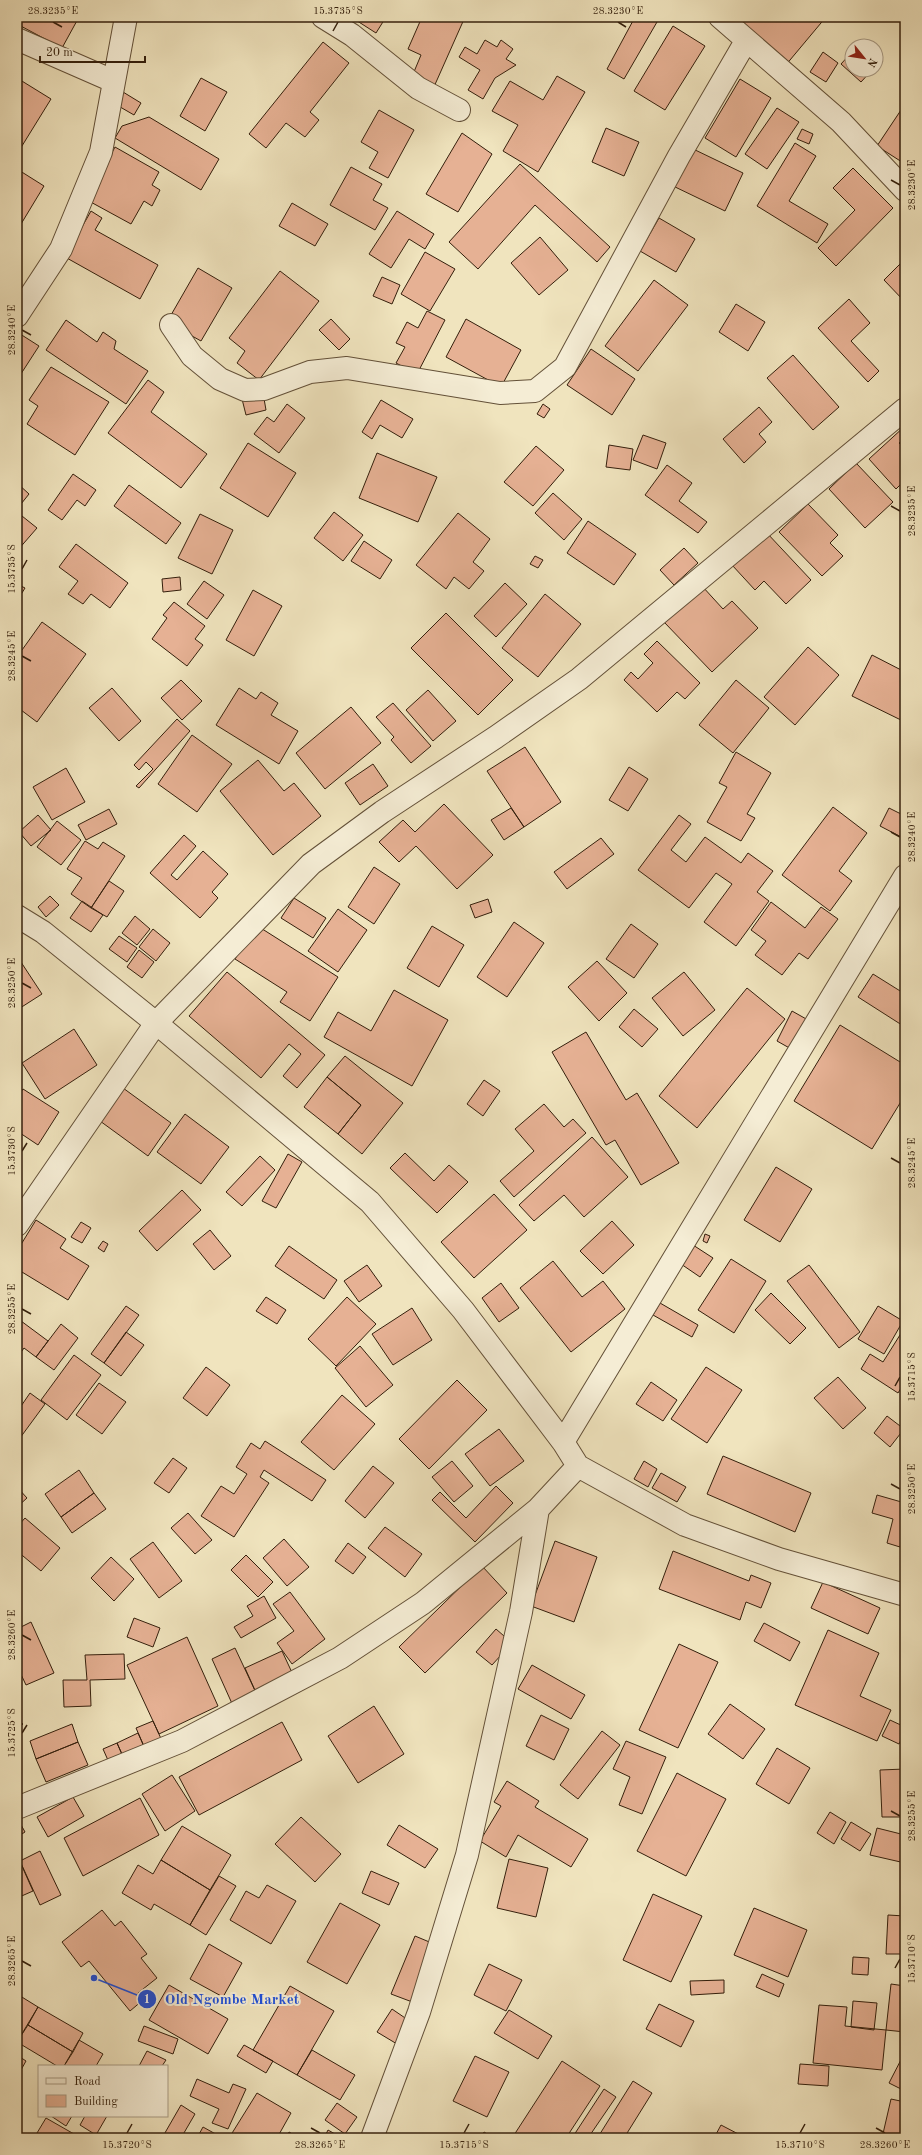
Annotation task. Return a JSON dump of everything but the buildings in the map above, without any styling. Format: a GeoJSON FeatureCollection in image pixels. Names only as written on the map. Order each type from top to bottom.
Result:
{"type":"FeatureCollection","features":[{"type":"Feature","properties":{"kind":"street"},"geometry":{"type":"LineString","coordinates":[[17,316],[61,248],[101,152],[126,17]]}},
{"type":"Feature","properties":{"kind":"street"},"geometry":{"type":"LineString","coordinates":[[323,17],[352,35],[418,88],[459,110]]}},
{"type":"Feature","properties":{"kind":"street"},"geometry":{"type":"LineString","coordinates":[[720,17],[841,122],[905,190]]}},
{"type":"Feature","properties":{"kind":"street"},"geometry":{"type":"LineString","coordinates":[[17,39],[113,81]]}},
{"type":"Feature","properties":{"kind":"street"},"geometry":{"type":"LineString","coordinates":[[171,326],[192,356],[220,379],[245,390],[264,388],[310,372],[347,368],[500,392],[535,391],[565,367],[679,156],[746,41]]}},
{"type":"Feature","properties":{"kind":"street"},"geometry":{"type":"LineString","coordinates":[[17,1225],[156,1023],[311,864],[382,812],[496,737],[579,679],[905,409]]}},
{"type":"Feature","properties":{"kind":"street"},"geometry":{"type":"LineString","coordinates":[[563,1442],[905,876]]}},
{"type":"Feature","properties":{"kind":"street"},"geometry":{"type":"LineString","coordinates":[[17,916],[42,932],[156,1023],[370,1202],[463,1310],[563,1442],[578,1466],[685,1524],[779,1559],[905,1595]]}},
{"type":"Feature","properties":{"kind":"street"},"geometry":{"type":"LineString","coordinates":[[17,1808],[182,1741],[340,1658],[423,1603],[538,1508],[578,1466]]}},
{"type":"Feature","properties":{"kind":"street"},"geometry":{"type":"LineString","coordinates":[[372,2138],[419,2012],[467,1855],[521,1612],[538,1508]]}},
{"type":"Feature","properties":{"kind":"place","name":"Old Ngombe Market"},"geometry":{"type":"Point","coordinates":[94,1978]}}]}
